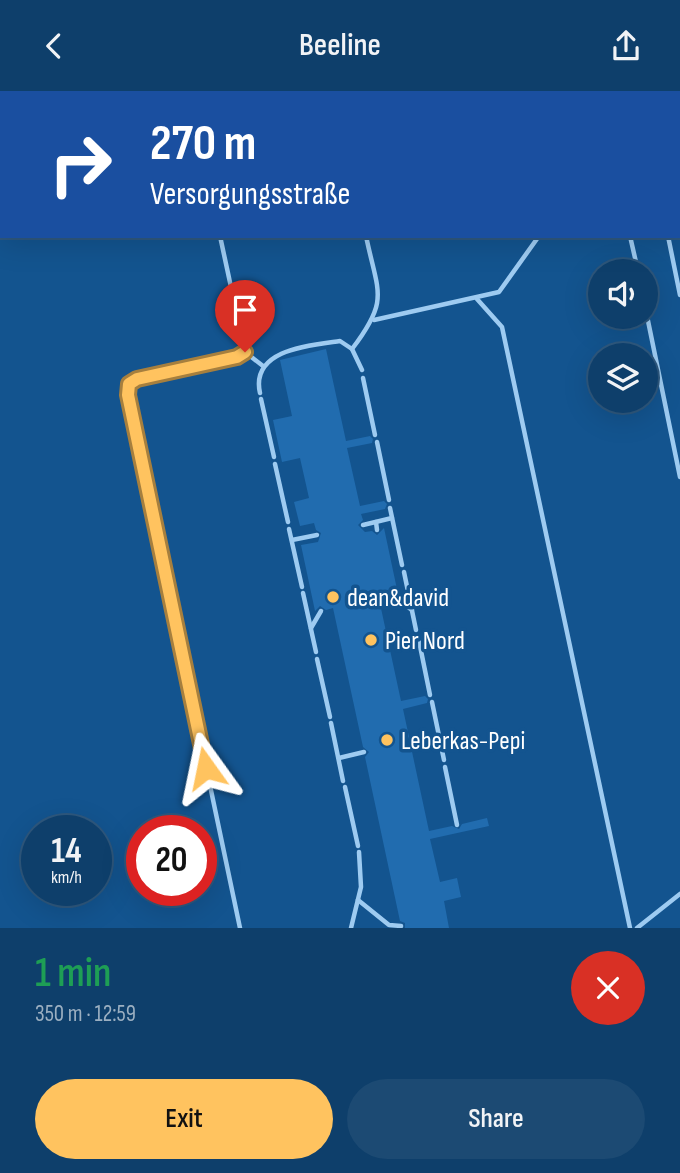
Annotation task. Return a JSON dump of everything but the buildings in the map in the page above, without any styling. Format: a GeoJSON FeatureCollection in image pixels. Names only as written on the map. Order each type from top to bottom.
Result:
{"type":"FeatureCollection","features":[{"type":"Feature","properties":{"kind":"lane"},"geometry":{"type":"LineString","coordinates":[[220,238],[245,352],[263,366]]}},
{"type":"Feature","properties":{"kind":"lane"},"geometry":{"type":"LineString","coordinates":[[352,349],[374,320],[380,300],[366,238]]}},
{"type":"Feature","properties":{"kind":"lane"},"geometry":{"type":"LineString","coordinates":[[374,320],[499,292],[538,238]]}},
{"type":"Feature","properties":{"kind":"lane"},"geometry":{"type":"LineString","coordinates":[[630,238],[635,259]]}},
{"type":"Feature","properties":{"kind":"lane"},"geometry":{"type":"LineString","coordinates":[[668,238],[680,295]]}},
{"type":"Feature","properties":{"kind":"lane"},"geometry":{"type":"LineString","coordinates":[[477,299],[502,327],[629,928]]}},
{"type":"Feature","properties":{"kind":"lane"},"geometry":{"type":"LineString","coordinates":[[650,329],[680,477]]}},
{"type":"Feature","properties":{"kind":"lane"},"geometry":{"type":"LineString","coordinates":[[351,928],[362,869],[359,849],[258,384],[263,366],[279,353],[340,341],[352,349],[362,370]]}},
{"type":"Feature","properties":{"kind":"lane"},"geometry":{"type":"LineString","coordinates":[[240,928],[128,395],[129,384],[137,379],[237,357],[245,352]]}},
{"type":"Feature","properties":{"kind":"lane"},"geometry":{"type":"LineString","coordinates":[[363,378],[375,435]]}},
{"type":"Feature","properties":{"kind":"lane"},"geometry":{"type":"LineString","coordinates":[[377,442],[389,500]]}},
{"type":"Feature","properties":{"kind":"lane"},"geometry":{"type":"LineString","coordinates":[[390,508],[402,565]]}},
{"type":"Feature","properties":{"kind":"lane"},"geometry":{"type":"LineString","coordinates":[[363,525],[393,518]]}},
{"type":"Feature","properties":{"kind":"lane"},"geometry":{"type":"LineString","coordinates":[[376,522],[377,530]]}},
{"type":"Feature","properties":{"kind":"lane"},"geometry":{"type":"LineString","coordinates":[[292,540],[317,535]]}},
{"type":"Feature","properties":{"kind":"lane"},"geometry":{"type":"LineString","coordinates":[[305,537],[306,544]]}},
{"type":"Feature","properties":{"kind":"lane"},"geometry":{"type":"LineString","coordinates":[[404,572],[416,630]]}},
{"type":"Feature","properties":{"kind":"lane"},"geometry":{"type":"LineString","coordinates":[[391,596],[412,610]]}},
{"type":"Feature","properties":{"kind":"lane"},"geometry":{"type":"LineString","coordinates":[[311,629],[321,611]]}},
{"type":"Feature","properties":{"kind":"lane"},"geometry":{"type":"LineString","coordinates":[[418,636],[430,695]]}},
{"type":"Feature","properties":{"kind":"lane"},"geometry":{"type":"LineString","coordinates":[[432,702],[444,760]]}},
{"type":"Feature","properties":{"kind":"lane"},"geometry":{"type":"LineString","coordinates":[[410,742],[439,736]]}},
{"type":"Feature","properties":{"kind":"lane"},"geometry":{"type":"LineString","coordinates":[[338,758],[364,752]]}},
{"type":"Feature","properties":{"kind":"lane"},"geometry":{"type":"LineString","coordinates":[[445,767],[457,825]]}},
{"type":"Feature","properties":{"kind":"lane"},"geometry":{"type":"LineString","coordinates":[[637,928],[680,894]]}},
{"type":"Feature","properties":{"kind":"lane"},"geometry":{"type":"LineString","coordinates":[[358,899],[389,925],[401,926]]}},
{"type":"Feature","properties":{"kind":"place","name":"dean&david"},"geometry":{"type":"Point","coordinates":[333,597]}},
{"type":"Feature","properties":{"kind":"place","name":"Pier Nord"},"geometry":{"type":"Point","coordinates":[371,640]}},
{"type":"Feature","properties":{"kind":"place","name":"Leberkas-Pepi"},"geometry":{"type":"Point","coordinates":[387,740]}},
{"type":"Feature","properties":{"kind":"route"},"geometry":{"type":"LineString","coordinates":[[206,768],[128,395],[129,384],[137,379],[237,357],[245,352]]}}]}
